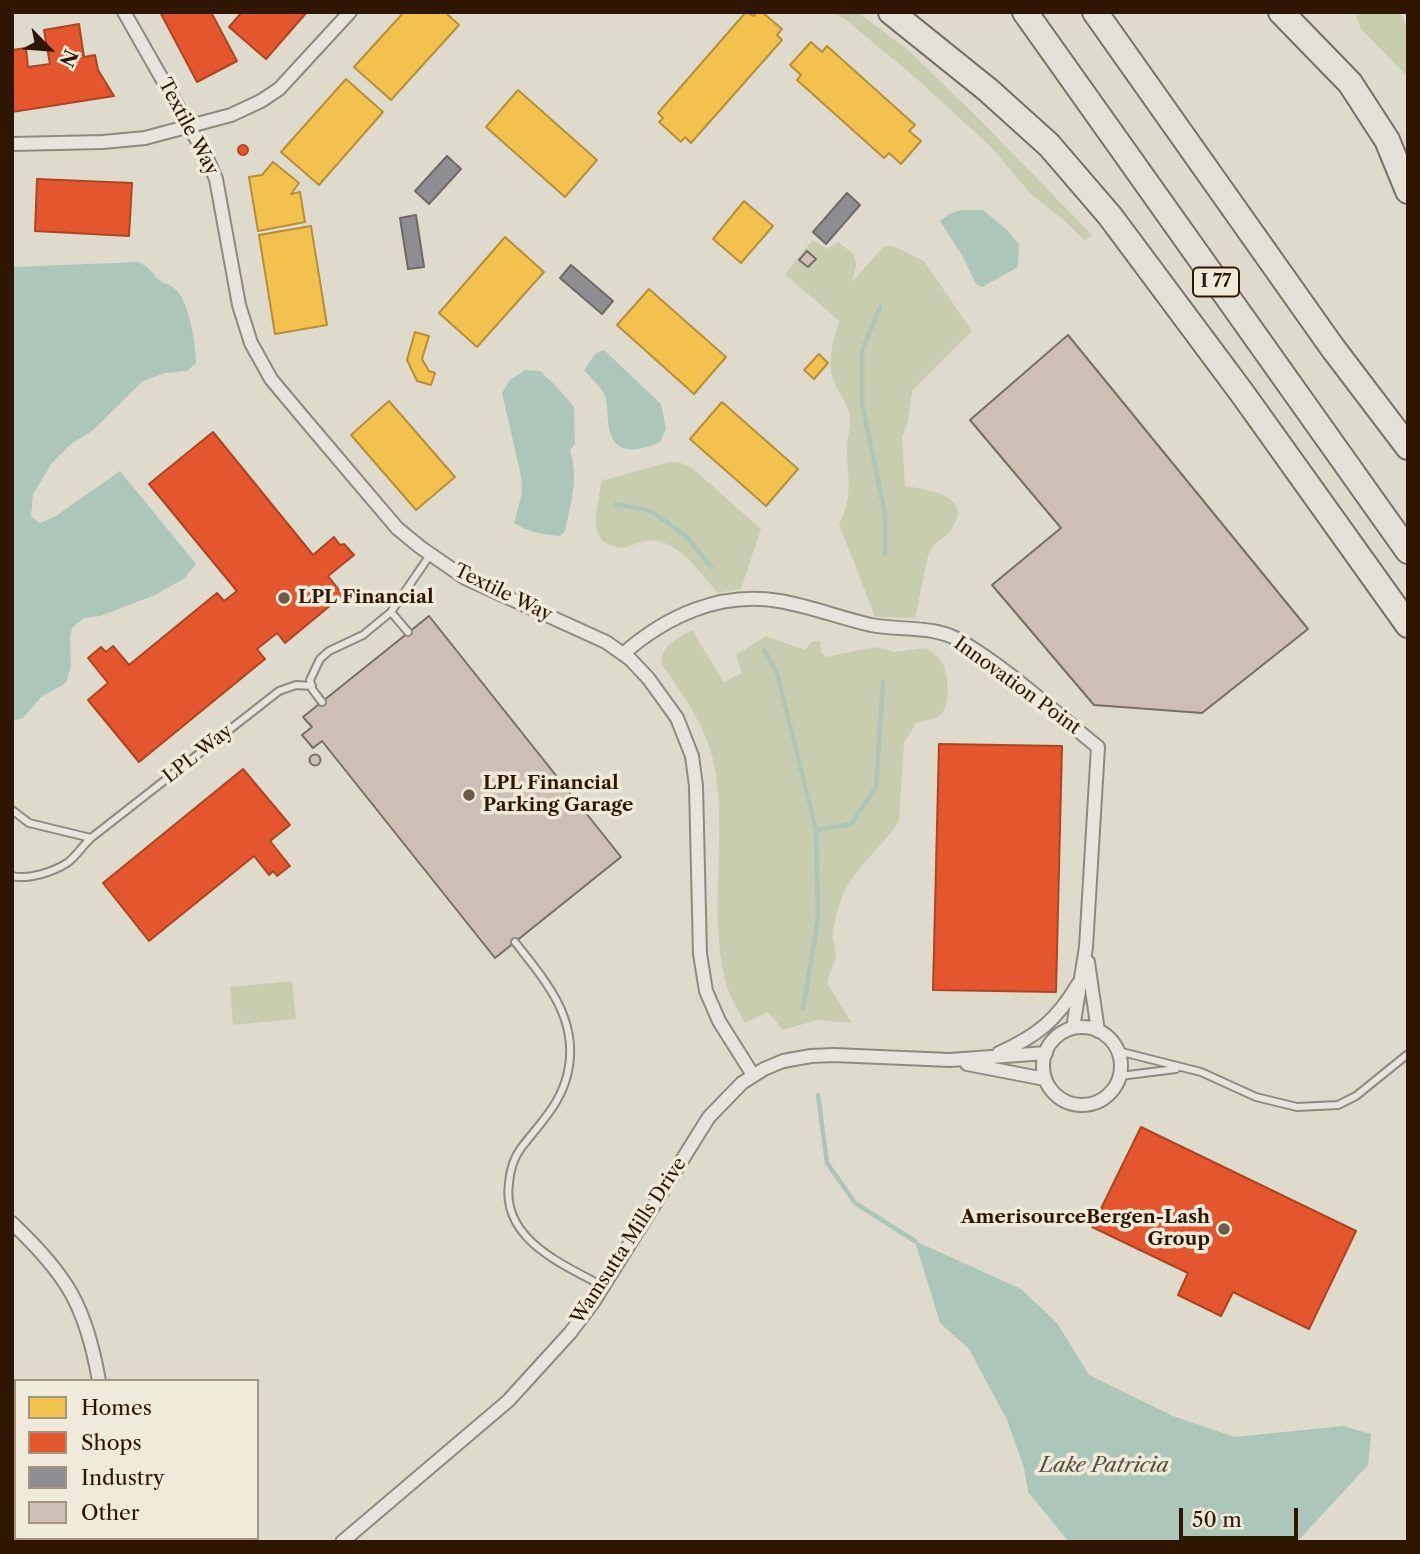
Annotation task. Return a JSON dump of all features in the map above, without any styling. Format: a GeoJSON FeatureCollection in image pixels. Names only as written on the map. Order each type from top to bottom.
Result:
{"type":"FeatureCollection","features":[{"type":"Feature","properties":{"kind":"highway"},"geometry":{"type":"LineString","coordinates":[[891,12],[988,90],[1049,145],[1110,216],[1242,393],[1408,625]]}},
{"type":"Feature","properties":{"kind":"highway","name":"I 77"},"geometry":{"type":"LineString","coordinates":[[1025,12],[1408,551]]}},
{"type":"Feature","properties":{"kind":"highway"},"geometry":{"type":"LineString","coordinates":[[1095,12],[1332,347],[1408,447]]}},
{"type":"Feature","properties":{"kind":"highway"},"geometry":{"type":"LineString","coordinates":[[1281,12],[1350,83],[1387,140],[1408,191]]}},
{"type":"Feature","properties":{"kind":"street","name":"Textile Way"},"geometry":{"type":"LineString","coordinates":[[124,12],[216,179],[239,305],[251,343],[271,379],[397,528],[430,555],[465,578],[606,642],[624,654],[665,699],[684,732],[692,756],[696,786],[700,954],[706,991],[719,1021],[753,1075]]}},
{"type":"Feature","properties":{"kind":"street"},"geometry":{"type":"LineString","coordinates":[[12,144],[103,142],[145,138],[231,115],[279,89],[350,12]]}},
{"type":"Feature","properties":{"kind":"street","name":"Innovation Point"},"geometry":{"type":"LineString","coordinates":[[624,654],[679,615],[723,601],[740,599],[779,601],[870,625],[926,629],[958,639],[1006,673],[1098,747],[1086,947],[1073,1028]]}},
{"type":"Feature","properties":{"kind":"street","name":"Innovation Point"},"geometry":{"type":"LineString","coordinates":[[1086,947],[1098,1031]]}},
{"type":"Feature","properties":{"kind":"street"},"geometry":{"type":"LineString","coordinates":[[989,1057],[1043,1030],[1066,1003],[1082,977]]}},
{"type":"Feature","properties":{"kind":"street"},"geometry":{"type":"LineString","coordinates":[[1073,1028],[1091,1028],[1098,1031],[1112,1041],[1118,1051],[1120,1076],[1107,1097],[1095,1103],[1068,1103],[1056,1096],[1045,1079],[1043,1060],[1056,1037],[1073,1028]]}},
{"type":"Feature","properties":{"kind":"street"},"geometry":{"type":"LineString","coordinates":[[753,1075],[783,1061],[811,1056],[950,1060],[1046,1053]]}},
{"type":"Feature","properties":{"kind":"street"},"geometry":{"type":"LineString","coordinates":[[950,1060],[1045,1079]]}},
{"type":"Feature","properties":{"kind":"street","name":"Wamsutta Mills Drive"},"geometry":{"type":"LineString","coordinates":[[342,1542],[508,1401],[570,1333],[603,1286],[709,1117],[753,1075]]}},
{"type":"Feature","properties":{"kind":"street"},"geometry":{"type":"LineString","coordinates":[[12,1223],[43,1253],[72,1291],[89,1333],[99,1379]]}},
{"type":"Feature","properties":{"kind":"lane"},"geometry":{"type":"LineString","coordinates":[[322,702],[312,686],[313,671],[320,659],[329,651],[363,635],[391,612],[430,555]]}},
{"type":"Feature","properties":{"kind":"lane"},"geometry":{"type":"LineString","coordinates":[[391,612],[408,632]]}},
{"type":"Feature","properties":{"kind":"lane","name":"LPL Way"},"geometry":{"type":"LineString","coordinates":[[12,876],[19,878],[40,874],[67,863],[91,838],[279,691],[296,685],[312,686]]}},
{"type":"Feature","properties":{"kind":"lane"},"geometry":{"type":"LineString","coordinates":[[12,810],[29,823],[91,838]]}},
{"type":"Feature","properties":{"kind":"lane"},"geometry":{"type":"LineString","coordinates":[[515,942],[553,990],[567,1027],[569,1065],[562,1094],[541,1126],[519,1151],[510,1169],[507,1197],[517,1227],[537,1249],[603,1286]]}},
{"type":"Feature","properties":{"kind":"lane"},"geometry":{"type":"LineString","coordinates":[[1118,1051],[1201,1072],[1256,1097],[1297,1107],[1338,1105],[1356,1096],[1408,1054]]}},
{"type":"Feature","properties":{"kind":"lane"},"geometry":{"type":"LineString","coordinates":[[1120,1076],[1181,1069]]}},
{"type":"Feature","properties":{"kind":"shaded area"},"geometry":{"type":"Polygon","coordinates":[[[832,12],[857,12],[907,49],[1092,235],[1085,241],[1031,194],[992,148],[916,78],[846,20],[832,12]]]}},
{"type":"Feature","properties":{"kind":"shaded area"},"geometry":{"type":"Polygon","coordinates":[[[1355,12],[1400,12],[1408,31],[1408,77],[1361,29],[1355,12]]]}},
{"type":"Feature","properties":{"kind":"shaded area"},"geometry":{"type":"Polygon","coordinates":[[[813,240],[827,249],[838,242],[854,254],[856,265],[852,282],[884,246],[893,246],[924,261],[972,331],[912,391],[907,426],[902,436],[905,486],[946,496],[957,509],[957,518],[951,530],[929,552],[915,618],[875,617],[839,524],[848,494],[847,445],[850,421],[848,408],[831,372],[832,350],[839,321],[785,274],[813,240]]]}},
{"type":"Feature","properties":{"kind":"shaded area"},"geometry":{"type":"Polygon","coordinates":[[[669,462],[678,462],[692,468],[761,529],[741,589],[718,593],[683,554],[666,544],[649,540],[618,548],[603,541],[598,534],[596,517],[601,481],[669,462]]]}},
{"type":"Feature","properties":{"kind":"shaded area"},"geometry":{"type":"Polygon","coordinates":[[[692,630],[724,682],[742,673],[736,655],[766,636],[805,650],[813,641],[820,641],[821,652],[826,657],[875,647],[895,652],[926,648],[943,664],[947,684],[945,707],[938,717],[916,723],[904,743],[899,821],[850,881],[836,916],[833,935],[835,956],[828,985],[852,1023],[817,1020],[783,1030],[768,1012],[745,1023],[726,985],[718,926],[719,818],[714,764],[700,724],[662,665],[666,648],[692,630]]]}},
{"type":"Feature","properties":{"kind":"shaded area"},"geometry":{"type":"Polygon","coordinates":[[[292,981],[296,1019],[233,1025],[230,987],[292,981]]]}},
{"type":"Feature","properties":{"kind":"water"},"geometry":{"type":"Polygon","coordinates":[[[961,210],[983,210],[1007,230],[1019,244],[1018,267],[982,287],[976,284],[962,255],[940,221],[961,210]]]}},
{"type":"Feature","properties":{"kind":"water"},"geometry":{"type":"Polygon","coordinates":[[[138,262],[172,287],[184,302],[191,323],[196,363],[187,371],[165,373],[143,381],[92,431],[71,444],[52,463],[33,494],[31,516],[40,523],[56,516],[120,471],[196,564],[185,578],[155,595],[100,616],[84,618],[72,628],[71,666],[66,683],[41,697],[23,718],[12,721],[12,267],[138,262]]]}},
{"type":"Feature","properties":{"kind":"water"},"geometry":{"type":"Polygon","coordinates":[[[604,350],[661,404],[666,429],[660,442],[647,447],[626,449],[615,442],[609,430],[605,396],[584,370],[596,353],[604,350]]]}},
{"type":"Feature","properties":{"kind":"water"},"geometry":{"type":"Polygon","coordinates":[[[526,370],[540,371],[574,407],[575,444],[570,450],[574,471],[573,491],[565,531],[560,536],[524,529],[514,523],[522,493],[521,476],[502,393],[510,380],[526,370]]]}},
{"type":"Feature","properties":{"kind":"water","name":"Lake Patricia"},"geometry":{"type":"Polygon","coordinates":[[[915,1241],[1021,1289],[1057,1323],[1089,1375],[1173,1416],[1235,1437],[1343,1426],[1371,1434],[1368,1465],[1297,1542],[1069,1542],[1028,1492],[1024,1468],[1007,1420],[969,1349],[940,1323],[915,1241]]]}},
{"type":"Feature","properties":{"kind":"building: Homes"},"geometry":{"type":"Polygon","coordinates":[[[404,12],[445,12],[459,25],[391,100],[354,67],[404,12]]]}},
{"type":"Feature","properties":{"kind":"building: Homes"},"geometry":{"type":"Polygon","coordinates":[[[746,12],[754,16],[757,12],[762,12],[782,29],[777,35],[782,40],[691,143],[685,137],[681,142],[659,122],[663,118],[658,113],[746,12]]]}},
{"type":"Feature","properties":{"kind":"building: Homes"},"geometry":{"type":"Polygon","coordinates":[[[811,42],[822,52],[827,46],[915,125],[909,131],[921,141],[901,164],[889,153],[884,158],[797,80],[801,75],[790,65],[811,42]]]}},
{"type":"Feature","properties":{"kind":"building: Homes"},"geometry":{"type":"Polygon","coordinates":[[[346,79],[383,112],[319,185],[281,152],[346,79]]]}},
{"type":"Feature","properties":{"kind":"building: Homes"},"geometry":{"type":"Polygon","coordinates":[[[518,90],[597,160],[565,197],[486,127],[518,90]]]}},
{"type":"Feature","properties":{"kind":"building: Homes"},"geometry":{"type":"Polygon","coordinates":[[[273,162],[299,183],[291,194],[300,192],[305,222],[258,231],[249,177],[262,175],[273,162]]]}},
{"type":"Feature","properties":{"kind":"building: Homes"},"geometry":{"type":"Polygon","coordinates":[[[744,201],[773,226],[741,263],[713,239],[744,201]]]}},
{"type":"Feature","properties":{"kind":"building: Homes"},"geometry":{"type":"Polygon","coordinates":[[[311,226],[327,325],[275,334],[259,235],[311,226]]]}},
{"type":"Feature","properties":{"kind":"building: Homes"},"geometry":{"type":"Polygon","coordinates":[[[505,237],[544,272],[477,347],[439,313],[505,237]]]}},
{"type":"Feature","properties":{"kind":"building: Homes"},"geometry":{"type":"Polygon","coordinates":[[[649,289],[726,357],[694,394],[617,325],[649,289]]]}},
{"type":"Feature","properties":{"kind":"building: Homes"},"geometry":{"type":"Polygon","coordinates":[[[415,332],[429,336],[422,359],[429,371],[435,373],[431,385],[417,381],[407,360],[415,332]]]}},
{"type":"Feature","properties":{"kind":"building: Homes"},"geometry":{"type":"Polygon","coordinates":[[[819,354],[828,363],[814,379],[804,370],[819,354]]]}},
{"type":"Feature","properties":{"kind":"building: Homes"},"geometry":{"type":"Polygon","coordinates":[[[389,401],[455,477],[416,510],[351,435],[389,401]]]}},
{"type":"Feature","properties":{"kind":"building: Homes"},"geometry":{"type":"Polygon","coordinates":[[[722,402],[798,469],[766,506],[690,439],[722,402]]]}},
{"type":"Feature","properties":{"kind":"building: Shops"},"geometry":{"type":"Polygon","coordinates":[[[160,12],[211,12],[237,61],[197,82],[160,12]]]}},
{"type":"Feature","properties":{"kind":"building: Shops"},"geometry":{"type":"Polygon","coordinates":[[[242,12],[307,12],[266,59],[229,27],[242,12]]]}},
{"type":"Feature","properties":{"kind":"building: Shops"},"geometry":{"type":"Polygon","coordinates":[[[79,24],[84,57],[95,55],[98,70],[114,96],[12,112],[12,50],[26,48],[28,67],[50,64],[44,30],[79,24]]]}},
{"type":"Feature","properties":{"kind":"building: Shops"},"geometry":{"type":"Polygon","coordinates":[[[243,145],[247,146],[247,154],[243,155],[239,154],[238,150],[239,146],[243,145]]]}},
{"type":"Feature","properties":{"kind":"building: Shops"},"geometry":{"type":"Polygon","coordinates":[[[37,179],[132,183],[129,236],[35,231],[37,179]]]}},
{"type":"Feature","properties":{"kind":"building: Shops","name":"LPL Financial"},"geometry":{"type":"Polygon","coordinates":[[[213,432],[313,555],[334,537],[354,555],[328,576],[343,595],[285,643],[277,633],[257,649],[265,659],[139,762],[88,700],[108,683],[88,658],[101,647],[106,652],[113,646],[129,665],[217,593],[224,601],[237,591],[149,484],[213,432]]]}},
{"type":"Feature","properties":{"kind":"building: Shops"},"geometry":{"type":"Polygon","coordinates":[[[939,744],[1062,746],[1056,992],[933,990],[939,744]]]}},
{"type":"Feature","properties":{"kind":"building: Shops"},"geometry":{"type":"Polygon","coordinates":[[[243,769],[290,825],[270,841],[290,866],[277,876],[273,871],[269,875],[254,856],[149,941],[103,883],[243,769]]]}},
{"type":"Feature","properties":{"kind":"building: Shops","name":"AmerisourceBergen-Lash Group"},"geometry":{"type":"Polygon","coordinates":[[[1141,1127],[1356,1231],[1309,1329],[1233,1292],[1221,1316],[1178,1295],[1188,1273],[1092,1227],[1141,1127]]]}},
{"type":"Feature","properties":{"kind":"building: Industry"},"geometry":{"type":"Polygon","coordinates":[[[447,156],[461,169],[429,204],[415,191],[447,156]]]}},
{"type":"Feature","properties":{"kind":"building: Industry"},"geometry":{"type":"Polygon","coordinates":[[[847,193],[860,205],[826,244],[813,232],[847,193]]]}},
{"type":"Feature","properties":{"kind":"building: Industry"},"geometry":{"type":"Polygon","coordinates":[[[416,215],[424,267],[408,269],[400,218],[416,215]]]}},
{"type":"Feature","properties":{"kind":"building: Industry"},"geometry":{"type":"Polygon","coordinates":[[[571,265],[613,301],[602,314],[560,278],[571,265]]]}},
{"type":"Feature","properties":{"kind":"building: Other"},"geometry":{"type":"Polygon","coordinates":[[[807,251],[816,259],[808,267],[799,260],[807,251]]]}},
{"type":"Feature","properties":{"kind":"building: Other"},"geometry":{"type":"Polygon","coordinates":[[[1068,335],[1308,629],[1202,713],[1094,705],[992,585],[1061,528],[970,420],[1068,335]]]}},
{"type":"Feature","properties":{"kind":"building: Other","name":"LPL Financial Parking Garage"},"geometry":{"type":"Polygon","coordinates":[[[429,616],[621,857],[495,958],[322,741],[313,748],[302,735],[312,727],[303,717],[429,616]]]}},
{"type":"Feature","properties":{"kind":"building: Other"},"geometry":{"type":"Polygon","coordinates":[[[315,755],[319,756],[319,764],[315,765],[311,764],[310,760],[311,756],[315,755]]]}},
{"type":"Feature","properties":{"kind":"waterway"},"geometry":{"type":"LineString","coordinates":[[880,307],[862,351],[862,404],[885,514],[885,554]]}},
{"type":"Feature","properties":{"kind":"waterway"},"geometry":{"type":"LineString","coordinates":[[616,504],[651,511],[687,537],[711,567]]}},
{"type":"Feature","properties":{"kind":"waterway"},"geometry":{"type":"LineString","coordinates":[[764,650],[777,673],[816,830],[818,919],[803,1009]]}},
{"type":"Feature","properties":{"kind":"waterway"},"geometry":{"type":"LineString","coordinates":[[816,830],[851,824],[876,787],[883,682]]}},
{"type":"Feature","properties":{"kind":"waterway"},"geometry":{"type":"LineString","coordinates":[[818,1095],[827,1163],[855,1203],[915,1241]]}},
{"type":"Feature","properties":{"kind":"place","name":"LPL Financial"},"geometry":{"type":"Point","coordinates":[284,598]}},
{"type":"Feature","properties":{"kind":"place","name":"LPL Financial Parking Garage"},"geometry":{"type":"Point","coordinates":[469,795]}},
{"type":"Feature","properties":{"kind":"place","name":"AmerisourceBergen-Lash Group"},"geometry":{"type":"Point","coordinates":[1224,1229]}}]}
